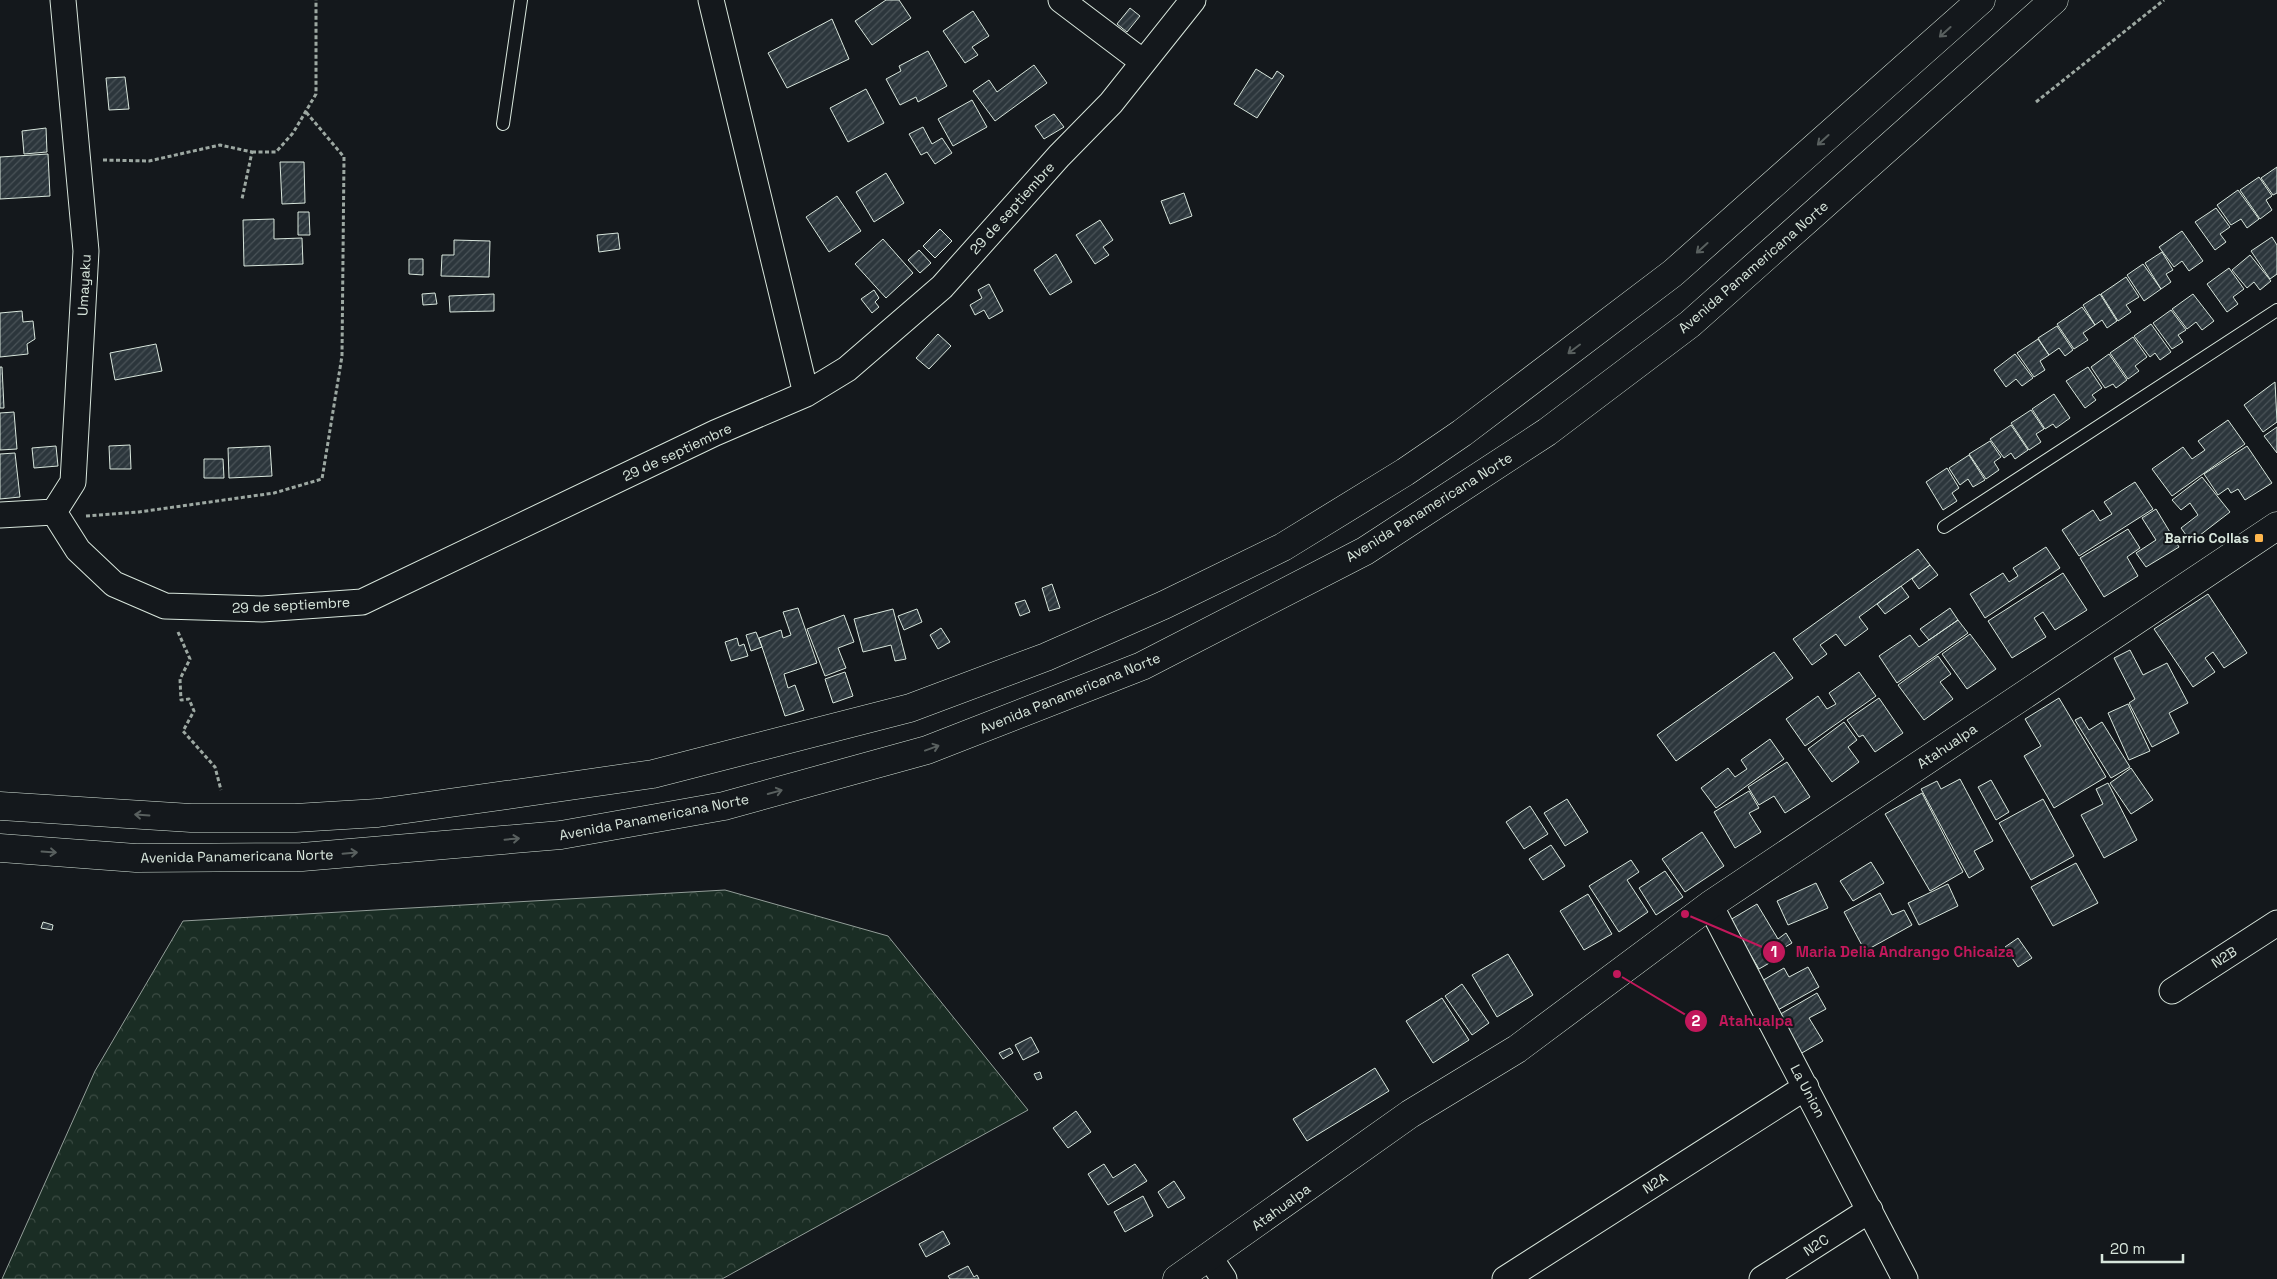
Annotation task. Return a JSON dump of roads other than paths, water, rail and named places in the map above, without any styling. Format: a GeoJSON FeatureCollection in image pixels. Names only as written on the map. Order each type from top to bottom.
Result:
{"type":"FeatureCollection","features":[{"type":"Feature","properties":{"kind":"main road"},"geometry":{"type":"LineString","coordinates":[[0,806],[220,818],[295,818],[378,813],[653,774],[910,708],[1046,657],[1164,605],[1283,547],[1405,472],[1462,433],[1673,273],[1981,0]]}},
{"type":"Feature","properties":{"kind":"main road","name":"Avenida Panamericana Norte"},"geometry":{"type":"LineString","coordinates":[[0,848],[136,858],[302,858],[561,835],[724,806],[927,750],[1142,666],[1365,550],[1547,432],[1690,324],[2054,0]]}},
{"type":"Feature","properties":{"kind":"main road","name":"Atahualpa"},"geometry":{"type":"LineString","coordinates":[[1177,1279],[1217,1268],[1410,1114],[1517,1049],[1710,905],[2277,526]]}},
{"type":"Feature","properties":{"kind":"street","name":"Umayaku"},"geometry":{"type":"LineString","coordinates":[[56,515],[73,482],[86,251],[63,0]]}},
{"type":"Feature","properties":{"kind":"street"},"geometry":{"type":"LineString","coordinates":[[711,0],[806,394]]}},
{"type":"Feature","properties":{"kind":"street"},"geometry":{"type":"LineString","coordinates":[[1061,0],[1143,62]]}},
{"type":"Feature","properties":{"kind":"street","name":"29 de septiembre"},"geometry":{"type":"LineString","coordinates":[[56,515],[78,550],[114,584],[165,606],[262,610],[362,602],[715,433],[806,394],[847,369],[942,287],[1058,156],[1111,103],[1193,0]]}},
{"type":"Feature","properties":{"kind":"street"},"geometry":{"type":"LineString","coordinates":[[0,515],[56,515]]}},
{"type":"Feature","properties":{"kind":"street","name":"La Union"},"geometry":{"type":"LineString","coordinates":[[1710,905],[1905,1279]]}},
{"type":"Feature","properties":{"kind":"street","name":"N2B"},"geometry":{"type":"LineString","coordinates":[[2172,991],[2277,923]]}},
{"type":"Feature","properties":{"kind":"street","name":"N2A"},"geometry":{"type":"LineString","coordinates":[[1505,1279],[1806,1087]]}},
{"type":"Feature","properties":{"kind":"street","name":"N2C"},"geometry":{"type":"LineString","coordinates":[[1762,1279],[1870,1210]]}},
{"type":"Feature","properties":{"kind":"lane"},"geometry":{"type":"LineString","coordinates":[[503,124],[521,0]]}},
{"type":"Feature","properties":{"kind":"lane"},"geometry":{"type":"LineString","coordinates":[[1944,527],[2277,310]]}},
{"type":"Feature","properties":{"kind":"place","name":"Barrio Collas"},"geometry":{"type":"Point","coordinates":[2259,538]}},
{"type":"Feature","properties":{"kind":"place","name":"Maria Delia Andrango Chicaiza"},"geometry":{"type":"Point","coordinates":[1685,914]}},
{"type":"Feature","properties":{"kind":"place","name":"Atahualpa"},"geometry":{"type":"Point","coordinates":[1617,974]}}]}
